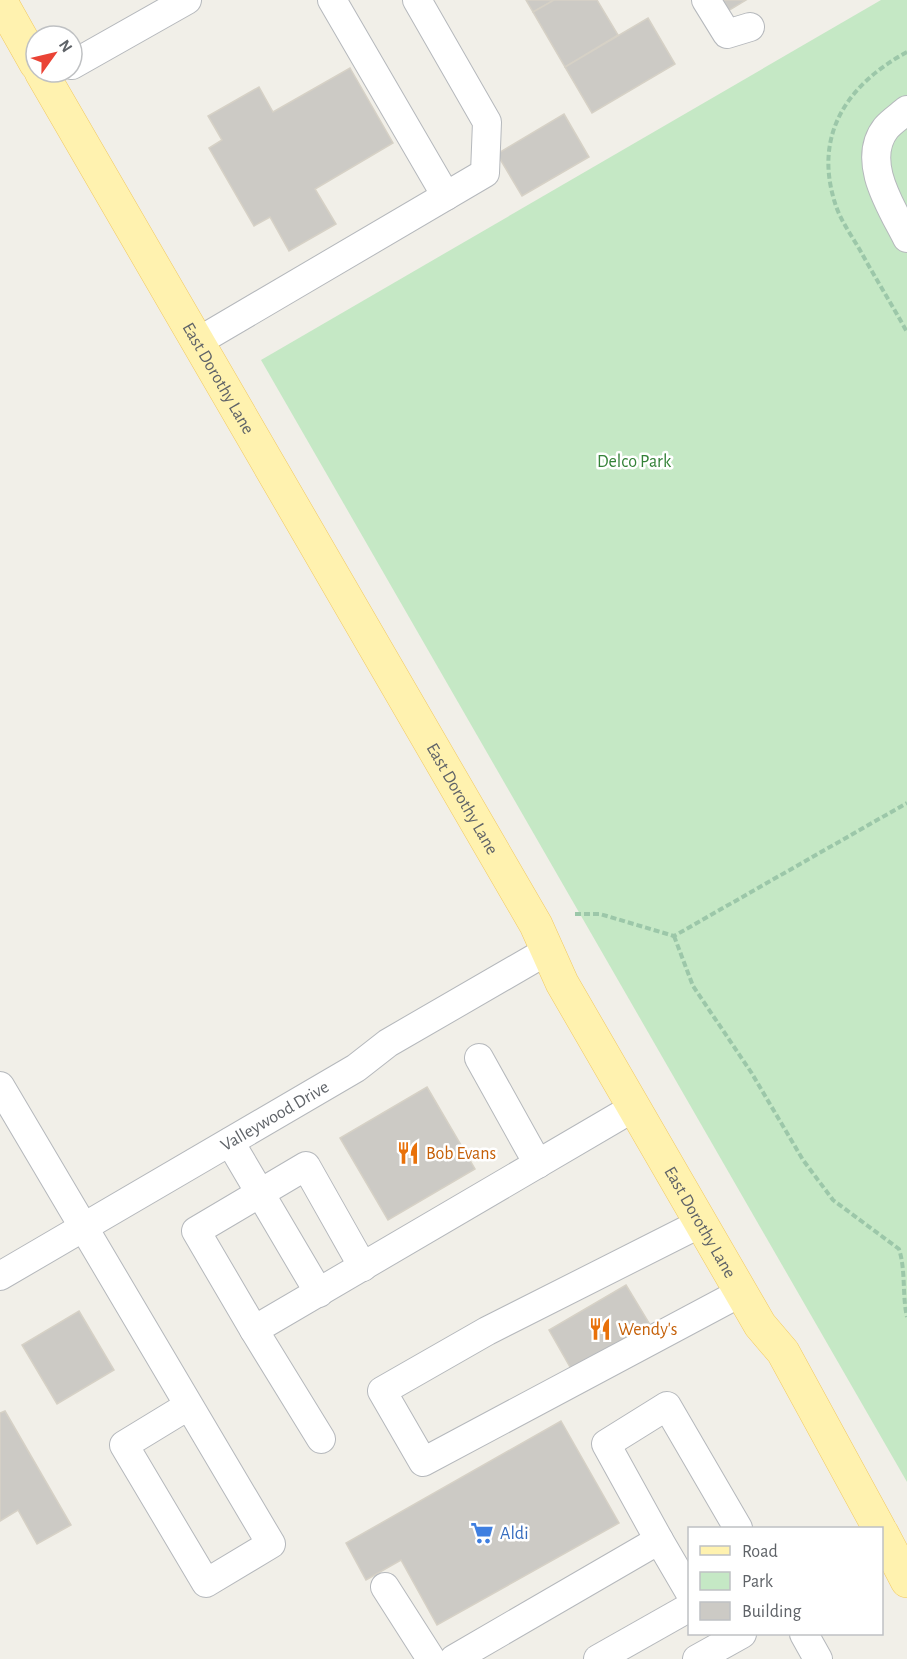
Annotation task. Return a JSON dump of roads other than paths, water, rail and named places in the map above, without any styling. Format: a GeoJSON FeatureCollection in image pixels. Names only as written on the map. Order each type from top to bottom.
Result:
{"type":"FeatureCollection","features":[{"type":"Feature","properties":{"kind":"main road","name":"East Dorothy Lane"},"geometry":{"type":"LineString","coordinates":[[0,0],[24,33]]}},
{"type":"Feature","properties":{"kind":"main road","name":"East Dorothy Lane"},"geometry":{"type":"LineString","coordinates":[[58,84],[199,341],[536,925],[562,982],[633,1108],[740,1293],[760,1325],[783,1352],[877,1527]]}},
{"type":"Feature","properties":{"kind":"main road","name":"East Dorothy Lane"},"geometry":{"type":"LineString","coordinates":[[883,1539],[907,1581]]}},
{"type":"Feature","properties":{"kind":"street"},"geometry":{"type":"LineString","coordinates":[[84,54],[187,0]]}},
{"type":"Feature","properties":{"kind":"street"},"geometry":{"type":"LineString","coordinates":[[332,0],[446,196]]}},
{"type":"Feature","properties":{"kind":"street"},"geometry":{"type":"LineString","coordinates":[[199,341],[485,173],[487,122],[417,0]]}},
{"type":"Feature","properties":{"kind":"street"},"geometry":{"type":"LineString","coordinates":[[706,0],[728,34],[750,27]]}},
{"type":"Feature","properties":{"kind":"street"},"geometry":{"type":"LineString","coordinates":[[907,110],[885,129],[877,156],[878,176],[907,238]]}},
{"type":"Feature","properties":{"kind":"street","name":"Valleywood Drive"},"geometry":{"type":"LineString","coordinates":[[0,1276],[356,1068],[388,1043],[547,951]]}},
{"type":"Feature","properties":{"kind":"street"},"geometry":{"type":"LineString","coordinates":[[479,1058],[538,1164]]}},
{"type":"Feature","properties":{"kind":"street"},"geometry":{"type":"LineString","coordinates":[[0,1086],[81,1227],[271,1544],[207,1583],[124,1445],[188,1406]]}},
{"type":"Feature","properties":{"kind":"street"},"geometry":{"type":"LineString","coordinates":[[254,1330],[633,1108]]}},
{"type":"Feature","properties":{"kind":"street"},"geometry":{"type":"LineString","coordinates":[[230,1142],[319,1293]]}},
{"type":"Feature","properties":{"kind":"street"},"geometry":{"type":"LineString","coordinates":[[321,1439],[196,1231],[306,1166],[363,1267]]}},
{"type":"Feature","properties":{"kind":"street"},"geometry":{"type":"LineString","coordinates":[[700,1223],[487,1330],[382,1390],[423,1462],[740,1293]]}},
{"type":"Feature","properties":{"kind":"street"},"geometry":{"type":"LineString","coordinates":[[688,1590],[606,1444],[667,1406],[737,1527]]}},
{"type":"Feature","properties":{"kind":"street"},"geometry":{"type":"LineString","coordinates":[[454,1659],[659,1540]]}},
{"type":"Feature","properties":{"kind":"street"},"geometry":{"type":"LineString","coordinates":[[385,1587],[431,1659]]}},
{"type":"Feature","properties":{"kind":"street"},"geometry":{"type":"LineString","coordinates":[[598,1659],[688,1608]]}},
{"type":"Feature","properties":{"kind":"street"},"geometry":{"type":"LineString","coordinates":[[805,1635],[818,1659]]}},
{"type":"Feature","properties":{"kind":"place","name":"Bob Evans"},"geometry":{"type":"Point","coordinates":[408,1153]}},
{"type":"Feature","properties":{"kind":"place","name":"Wendy's"},"geometry":{"type":"Point","coordinates":[600,1329]}},
{"type":"Feature","properties":{"kind":"place","name":"Aldi"},"geometry":{"type":"Point","coordinates":[482,1533]}},
{"type":"Feature","properties":{"kind":"park label","name":"Delco Park"},"geometry":{"type":"Point","coordinates":[634,461]}}]}
